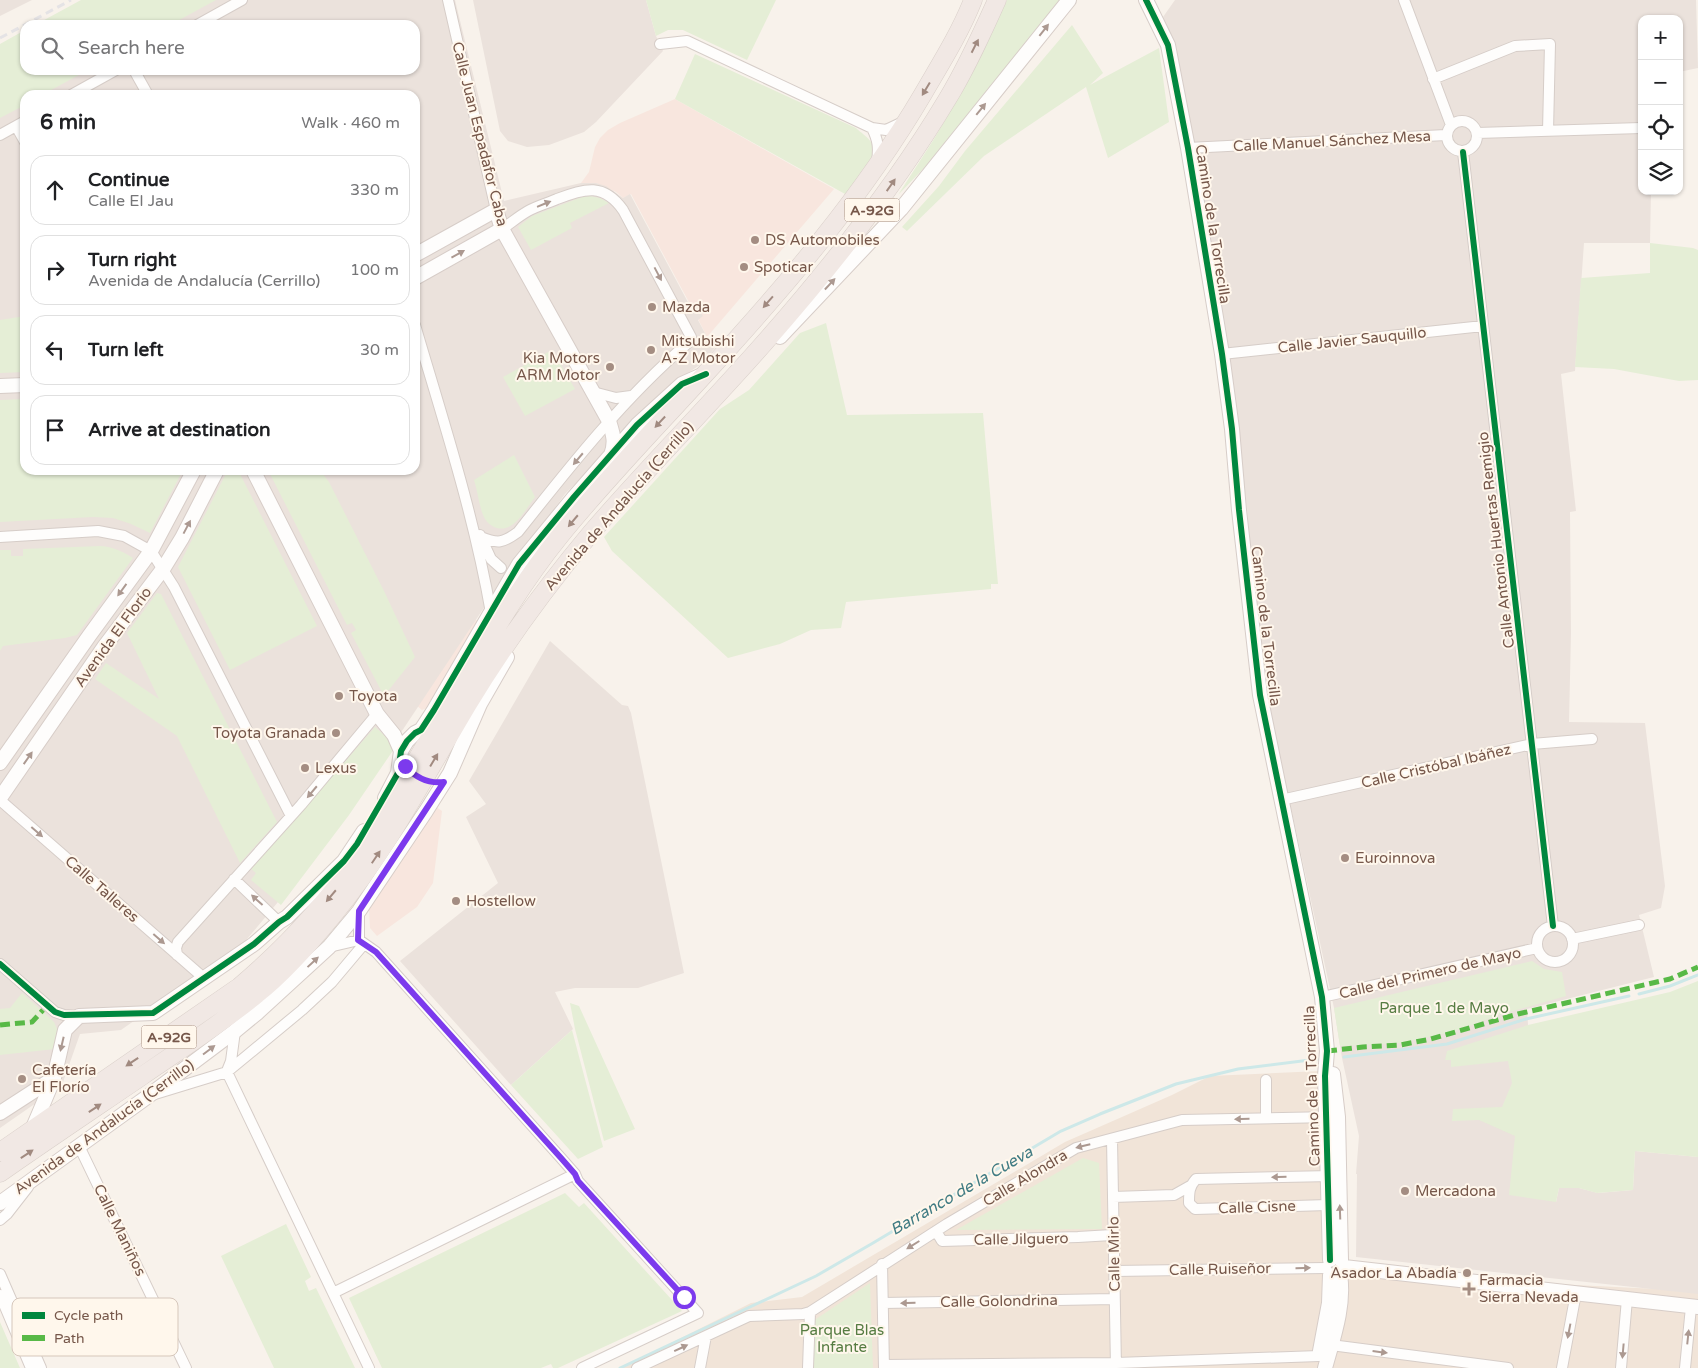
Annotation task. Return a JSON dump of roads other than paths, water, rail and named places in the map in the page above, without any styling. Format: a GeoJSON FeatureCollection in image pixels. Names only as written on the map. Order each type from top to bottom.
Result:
{"type":"FeatureCollection","features":[{"type":"Feature","properties":{"kind":"highway","name":"A-92G"},"geometry":{"type":"LineString","coordinates":[[706,374],[801,264],[876,169],[908,119],[955,38],[973,0]]}},
{"type":"Feature","properties":{"kind":"highway","name":"A-92G"},"geometry":{"type":"LineString","coordinates":[[714,398],[813,286],[886,192],[914,152],[950,94],[997,0]]}},
{"type":"Feature","properties":{"kind":"highway","name":"Avenida de Andalucía (Cerrillo)"},"geometry":{"type":"LineString","coordinates":[[0,1152],[239,987],[263,967],[306,925],[336,890],[360,857],[408,766],[491,634],[541,560],[604,483],[706,374]]}},
{"type":"Feature","properties":{"kind":"highway","name":"Avenida de Andalucía (Cerrillo)"},"geometry":{"type":"LineString","coordinates":[[429,734],[471,699],[518,628],[554,579],[644,473],[714,398]]}},
{"type":"Feature","properties":{"kind":"highway","name":"Avenida de Andalucía (Cerrillo)"},"geometry":{"type":"LineString","coordinates":[[0,1173],[259,994],[300,953],[331,918],[371,865],[408,766]]}},
{"type":"Feature","properties":{"kind":"street"},"geometry":{"type":"LineString","coordinates":[[206,20],[242,0]]}},
{"type":"Feature","properties":{"kind":"street","name":"Calle Juan Espadafor Caba"},"geometry":{"type":"LineString","coordinates":[[448,0],[502,229],[609,421],[614,436],[614,446],[611,455]]}},
{"type":"Feature","properties":{"kind":"street"},"geometry":{"type":"LineString","coordinates":[[714,398],[738,383],[901,209],[1069,0]]}},
{"type":"Feature","properties":{"kind":"street","name":"Camino de la Torrecilla"},"geometry":{"type":"LineString","coordinates":[[1146,0],[1168,45],[1188,148],[1222,354],[1232,429],[1240,520],[1260,696],[1322,997],[1327,1051],[1334,1074],[1332,1117],[1335,1268],[1320,1364]]}},
{"type":"Feature","properties":{"kind":"street"},"geometry":{"type":"LineString","coordinates":[[1404,0],[1433,80],[1448,130],[1450,146],[1453,150],[1463,152],[1474,146],[1477,133],[1467,122],[1457,122],[1448,130]]}},
{"type":"Feature","properties":{"kind":"street"},"geometry":{"type":"LineString","coordinates":[[660,44],[687,41],[872,128],[886,130],[908,119]]}},
{"type":"Feature","properties":{"kind":"street"},"geometry":{"type":"LineString","coordinates":[[1433,80],[1515,46],[1550,44],[1548,131]]}},
{"type":"Feature","properties":{"kind":"street"},"geometry":{"type":"LineString","coordinates":[[80,90],[107,75]]}},
{"type":"Feature","properties":{"kind":"street"},"geometry":{"type":"LineString","coordinates":[[137,75],[145,90]]}},
{"type":"Feature","properties":{"kind":"street"},"geometry":{"type":"LineString","coordinates":[[0,134],[20,123]]}},
{"type":"Feature","properties":{"kind":"street"},"geometry":{"type":"LineString","coordinates":[[872,128],[879,148],[876,169]]}},
{"type":"Feature","properties":{"kind":"street"},"geometry":{"type":"LineString","coordinates":[[1477,133],[1638,128]]}},
{"type":"Feature","properties":{"kind":"street","name":"Calle Manuel Sánchez Mesa"},"geometry":{"type":"LineString","coordinates":[[1188,148],[1448,130]]}},
{"type":"Feature","properties":{"kind":"street","name":"Calle Antonio Huertas Remigio"},"geometry":{"type":"LineString","coordinates":[[1463,152],[1553,926]]}},
{"type":"Feature","properties":{"kind":"street"},"geometry":{"type":"LineString","coordinates":[[420,275],[502,229],[528,211],[579,190],[600,191],[609,195],[617,202],[691,336],[689,342],[663,364],[631,396],[518,532],[507,540],[494,543],[481,537]]}},
{"type":"Feature","properties":{"kind":"street"},"geometry":{"type":"LineString","coordinates":[[420,252],[496,210]]}},
{"type":"Feature","properties":{"kind":"street","name":"Calle Javier Sauquillo"},"geometry":{"type":"LineString","coordinates":[[1222,354],[1483,326]]}},
{"type":"Feature","properties":{"kind":"street"},"geometry":{"type":"LineString","coordinates":[[420,341],[472,522],[487,585],[491,615]]}},
{"type":"Feature","properties":{"kind":"street","name":"Avenida de Andalucía (Cerrillo)"},"geometry":{"type":"LineString","coordinates":[[429,734],[519,564],[637,425],[682,384],[706,374]]}},
{"type":"Feature","properties":{"kind":"street"},"geometry":{"type":"LineString","coordinates":[[0,386],[20,385]]}},
{"type":"Feature","properties":{"kind":"street"},"geometry":{"type":"LineString","coordinates":[[593,392],[616,398],[631,396]]}},
{"type":"Feature","properties":{"kind":"street"},"geometry":{"type":"LineString","coordinates":[[609,421],[624,426],[637,425]]}},
{"type":"Feature","properties":{"kind":"street","name":"Avenida El Florío"},"geometry":{"type":"LineString","coordinates":[[0,763],[151,551],[191,475]]}},
{"type":"Feature","properties":{"kind":"street","name":"Avenida El Florío"},"geometry":{"type":"LineString","coordinates":[[0,799],[104,647],[163,569],[182,538],[214,475]]}},
{"type":"Feature","properties":{"kind":"street"},"geometry":{"type":"LineString","coordinates":[[256,475],[382,719],[394,736],[408,766],[435,783],[444,782]]}},
{"type":"Feature","properties":{"kind":"street"},"geometry":{"type":"LineString","coordinates":[[574,497],[604,483]]}},
{"type":"Feature","properties":{"kind":"street"},"geometry":{"type":"LineString","coordinates":[[472,522],[491,559],[501,568]]}},
{"type":"Feature","properties":{"kind":"street"},"geometry":{"type":"LineString","coordinates":[[0,536],[112,533],[137,542],[151,551],[163,569],[291,816]]}},
{"type":"Feature","properties":{"kind":"street"},"geometry":{"type":"LineString","coordinates":[[487,585],[492,574],[501,568],[519,564]]}},
{"type":"Feature","properties":{"kind":"street","name":"Avenida de Andalucía (Cerrillo)"},"geometry":{"type":"LineString","coordinates":[[0,1203],[235,1031],[329,947],[359,911],[454,766],[456,757],[480,704],[508,656],[518,628]]}},
{"type":"Feature","properties":{"kind":"street"},"geometry":{"type":"LineString","coordinates":[[382,719],[429,734],[451,746],[456,757]]}},
{"type":"Feature","properties":{"kind":"street"},"geometry":{"type":"LineString","coordinates":[[177,955],[176,948],[178,942],[291,816],[382,719]]}},
{"type":"Feature","properties":{"kind":"street","name":"Calle Cristóbal Ibáñez"},"geometry":{"type":"LineString","coordinates":[[1281,800],[1532,744],[1592,739]]}},
{"type":"Feature","properties":{"kind":"street","name":"Avenida de Andalucía (Cerrillo)"},"geometry":{"type":"LineString","coordinates":[[79,1016],[153,1013],[254,944],[287,917],[344,861],[357,844],[398,773],[408,766]]}},
{"type":"Feature","properties":{"kind":"street","name":"Calle Talleres"},"geometry":{"type":"LineString","coordinates":[[0,799],[205,979]]}},
{"type":"Feature","properties":{"kind":"street"},"geometry":{"type":"LineString","coordinates":[[378,825],[382,802]]}},
{"type":"Feature","properties":{"kind":"street"},"geometry":{"type":"LineString","coordinates":[[234,879],[279,922]]}},
{"type":"Feature","properties":{"kind":"street"},"geometry":{"type":"LineString","coordinates":[[147,1097],[227,1072],[302,1010],[332,982],[361,942],[359,911]]}},
{"type":"Feature","properties":{"kind":"street"},"geometry":{"type":"LineString","coordinates":[[1572,939],[1640,925]]}},
{"type":"Feature","properties":{"kind":"street"},"geometry":{"type":"LineString","coordinates":[[1553,926],[1565,929],[1572,939],[1571,951],[1566,958],[1551,962],[1544,958],[1536,943],[1540,933],[1553,926]]}},
{"type":"Feature","properties":{"kind":"street"},"geometry":{"type":"LineString","coordinates":[[329,947],[361,942],[376,952],[575,1174],[578,1181],[698,1313],[582,1368]]}},
{"type":"Feature","properties":{"kind":"street","name":"Calle del Primero de Mayo"},"geometry":{"type":"LineString","coordinates":[[1322,997],[1537,948]]}},
{"type":"Feature","properties":{"kind":"street"},"geometry":{"type":"LineString","coordinates":[[0,964],[56,1012],[64,1016],[79,1016]]}},
{"type":"Feature","properties":{"kind":"street"},"geometry":{"type":"LineString","coordinates":[[232,1013],[277,995]]}},
{"type":"Feature","properties":{"kind":"street"},"geometry":{"type":"LineString","coordinates":[[31,1131],[54,1078],[66,1030],[79,1016]]}},
{"type":"Feature","properties":{"kind":"street"},"geometry":{"type":"LineString","coordinates":[[235,1031],[227,1072],[369,1368]]}},
{"type":"Feature","properties":{"kind":"street"},"geometry":{"type":"LineString","coordinates":[[233,1048],[248,1055]]}},
{"type":"Feature","properties":{"kind":"street"},"geometry":{"type":"LineString","coordinates":[[0,1113],[54,1078]]}},
{"type":"Feature","properties":{"kind":"street"},"geometry":{"type":"LineString","coordinates":[[1266,1080],[1266,1118]]}},
{"type":"Feature","properties":{"kind":"street","name":"Calle Alondra"},"geometry":{"type":"LineString","coordinates":[[810,1312],[882,1264],[1076,1148],[1182,1120],[1332,1117]]}},
{"type":"Feature","properties":{"kind":"street","name":"Calle Mirlo"},"geometry":{"type":"LineString","coordinates":[[1112,1139],[1112,1235],[1116,1366]]}},
{"type":"Feature","properties":{"kind":"street","name":"Calle Maniños"},"geometry":{"type":"LineString","coordinates":[[79,1146],[152,1298]]}},
{"type":"Feature","properties":{"kind":"street"},"geometry":{"type":"LineString","coordinates":[[333,1292],[575,1174]]}},
{"type":"Feature","properties":{"kind":"street","name":"Camino de la Torrecilla"},"geometry":{"type":"LineString","coordinates":[[1320,1364],[1331,1345],[1338,1316],[1341,1284],[1335,1268],[1328,1204],[1333,1176]]}},
{"type":"Feature","properties":{"kind":"street","name":"Calle Cisne"},"geometry":{"type":"LineString","coordinates":[[1113,1197],[1174,1195],[1190,1186],[1196,1179],[1333,1176]]}},
{"type":"Feature","properties":{"kind":"street"},"geometry":{"type":"LineString","coordinates":[[0,1220],[7,1214],[34,1179]]}},
{"type":"Feature","properties":{"kind":"street"},"geometry":{"type":"LineString","coordinates":[[1189,1203],[1190,1186]]}},
{"type":"Feature","properties":{"kind":"street","name":"Calle Cisne"},"geometry":{"type":"LineString","coordinates":[[1174,1195],[1189,1203],[1195,1209],[1328,1204]]}},
{"type":"Feature","properties":{"kind":"street","name":"Calle Jilguero"},"geometry":{"type":"LineString","coordinates":[[936,1231],[942,1241],[1112,1235]]}},
{"type":"Feature","properties":{"kind":"street"},"geometry":{"type":"LineString","coordinates":[[882,1264],[884,1367],[1320,1364]]}},
{"type":"Feature","properties":{"kind":"street"},"geometry":{"type":"LineString","coordinates":[[1335,1268],[1694,1307],[1685,1368]]}},
{"type":"Feature","properties":{"kind":"street","name":"Calle Ruiseñor"},"geometry":{"type":"LineString","coordinates":[[1114,1271],[1335,1268]]}},
{"type":"Feature","properties":{"kind":"street"},"geometry":{"type":"LineString","coordinates":[[0,1274],[12,1302]]}},
{"type":"Feature","properties":{"kind":"street"},"geometry":{"type":"LineString","coordinates":[[1562,1368],[1576,1293]]}},
{"type":"Feature","properties":{"kind":"street"},"geometry":{"type":"LineString","coordinates":[[0,1295],[12,1323]]}},
{"type":"Feature","properties":{"kind":"street","name":"Calle Golondrina"},"geometry":{"type":"LineString","coordinates":[[883,1303],[1114,1299]]}},
{"type":"Feature","properties":{"kind":"street"},"geometry":{"type":"LineString","coordinates":[[1621,1368],[1627,1299]]}},
{"type":"Feature","properties":{"kind":"street"},"geometry":{"type":"LineString","coordinates":[[637,1368],[649,1365],[749,1316],[803,1314],[810,1312],[808,1368]]}},
{"type":"Feature","properties":{"kind":"street"},"geometry":{"type":"LineString","coordinates":[[700,1368],[706,1336]]}},
{"type":"Feature","properties":{"kind":"street"},"geometry":{"type":"LineString","coordinates":[[1331,1345],[1508,1368]]}},
{"type":"Feature","properties":{"kind":"street","name":"Calle Maniños"},"geometry":{"type":"LineString","coordinates":[[178,1351],[186,1368]]}},
{"type":"Feature","properties":{"kind":"street"},"geometry":{"type":"LineString","coordinates":[[26,1356],[31,1368]]}},
{"type":"Feature","properties":{"kind":"street"},"geometry":{"type":"LineString","coordinates":[[35,1356],[40,1368]]}},
{"type":"Feature","properties":{"kind":"waterway","name":"Barranco de la Cueva"},"geometry":{"type":"LineString","coordinates":[[1639,994],[1670,986],[1698,975]]}},
{"type":"Feature","properties":{"kind":"waterway","name":"Barranco de la Cueva"},"geometry":{"type":"LineString","coordinates":[[1344,1057],[1447,1044],[1526,1019],[1629,996]]}},
{"type":"Feature","properties":{"kind":"waterway","name":"Barranco de la Cueva"},"geometry":{"type":"LineString","coordinates":[[620,1368],[816,1276],[1061,1131],[1176,1084],[1238,1069],[1318,1059]]}},
{"type":"Feature","properties":{"kind":"railway"},"geometry":{"type":"LineString","coordinates":[[34,20],[71,0]]}},
{"type":"Feature","properties":{"kind":"railway"},"geometry":{"type":"LineString","coordinates":[[0,38],[20,27]]}},
{"type":"Feature","properties":{"kind":"place","name":"DS Automobiles"},"geometry":{"type":"Point","coordinates":[755,240]}},
{"type":"Feature","properties":{"kind":"place","name":"Spoticar"},"geometry":{"type":"Point","coordinates":[744,267]}},
{"type":"Feature","properties":{"kind":"place","name":"Mazda"},"geometry":{"type":"Point","coordinates":[652,307]}},
{"type":"Feature","properties":{"kind":"place","name":"Mitsubishi A-Z Motor"},"geometry":{"type":"Point","coordinates":[651,350]}},
{"type":"Feature","properties":{"kind":"place","name":"Kia Motors ARM Motor"},"geometry":{"type":"Point","coordinates":[610,367]}},
{"type":"Feature","properties":{"kind":"place","name":"Toyota"},"geometry":{"type":"Point","coordinates":[339,696]}},
{"type":"Feature","properties":{"kind":"place","name":"Toyota Granada"},"geometry":{"type":"Point","coordinates":[336,733]}},
{"type":"Feature","properties":{"kind":"place","name":"Lexus"},"geometry":{"type":"Point","coordinates":[305,768]}},
{"type":"Feature","properties":{"kind":"place","name":"Euroinnova"},"geometry":{"type":"Point","coordinates":[1345,858]}},
{"type":"Feature","properties":{"kind":"place","name":"Hostellow"},"geometry":{"type":"Point","coordinates":[456,901]}},
{"type":"Feature","properties":{"kind":"place","name":"Cafetería El Florío"},"geometry":{"type":"Point","coordinates":[22,1079]}},
{"type":"Feature","properties":{"kind":"place","name":"Mercadona"},"geometry":{"type":"Point","coordinates":[1405,1191]}},
{"type":"Feature","properties":{"kind":"place","name":"Asador La Abadía"},"geometry":{"type":"Point","coordinates":[1467,1273]}},
{"type":"Feature","properties":{"kind":"place","name":"Farmacia Sierra Nevada"},"geometry":{"type":"Point","coordinates":[1469,1289]}},
{"type":"Feature","properties":{"kind":"park label","name":"Parque 1 de Mayo"},"geometry":{"type":"Point","coordinates":[1444,1008]}},
{"type":"Feature","properties":{"kind":"park label","name":"Parque Blas Infante"},"geometry":{"type":"Point","coordinates":[842,1338]}}]}
